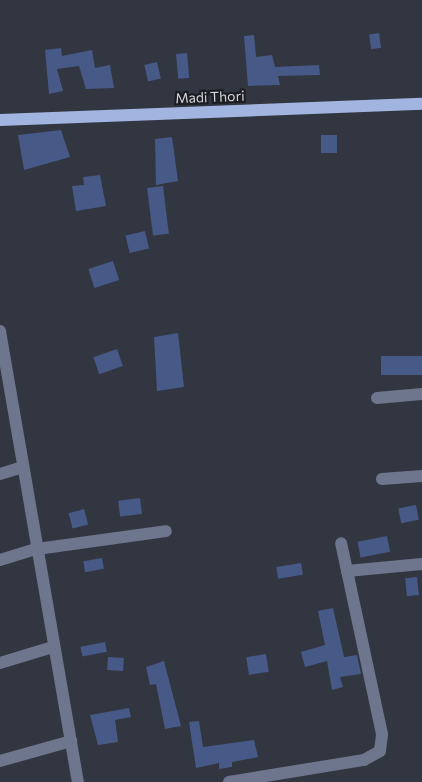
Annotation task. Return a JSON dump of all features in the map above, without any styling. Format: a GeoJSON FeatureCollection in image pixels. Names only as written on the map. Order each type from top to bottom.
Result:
{"type":"FeatureCollection","features":[{"type":"Feature","properties":{"kind":"main road","name":"Madi Thori"},"geometry":{"type":"LineString","coordinates":[[0,120],[422,104]]}},
{"type":"Feature","properties":{"kind":"street"},"geometry":{"type":"LineString","coordinates":[[0,331],[53,648],[78,782]]}},
{"type":"Feature","properties":{"kind":"street"},"geometry":{"type":"LineString","coordinates":[[377,398],[422,394]]}},
{"type":"Feature","properties":{"kind":"street"},"geometry":{"type":"LineString","coordinates":[[0,474],[23,467]]}},
{"type":"Feature","properties":{"kind":"street"},"geometry":{"type":"LineString","coordinates":[[382,479],[422,476]]}},
{"type":"Feature","properties":{"kind":"street"},"geometry":{"type":"LineString","coordinates":[[0,560],[37,549],[166,530]]}},
{"type":"Feature","properties":{"kind":"street"},"geometry":{"type":"LineString","coordinates":[[229,782],[364,760],[380,751],[382,734],[341,543]]}},
{"type":"Feature","properties":{"kind":"street"},"geometry":{"type":"LineString","coordinates":[[347,571],[422,564]]}},
{"type":"Feature","properties":{"kind":"street"},"geometry":{"type":"LineString","coordinates":[[0,663],[53,648]]}},
{"type":"Feature","properties":{"kind":"street"},"geometry":{"type":"LineString","coordinates":[[0,761],[71,741]]}},
{"type":"Feature","properties":{"kind":"building"},"geometry":{"type":"Polygon","coordinates":[[[379,33],[381,48],[371,49],[369,34],[379,33]]]}},
{"type":"Feature","properties":{"kind":"building"},"geometry":{"type":"Polygon","coordinates":[[[254,35],[256,57],[272,55],[275,67],[319,65],[320,75],[278,76],[280,85],[248,86],[244,36],[254,35]]]}},
{"type":"Feature","properties":{"kind":"building"},"geometry":{"type":"Polygon","coordinates":[[[61,48],[62,56],[92,50],[95,68],[110,65],[114,88],[86,89],[79,66],[57,69],[63,91],[49,94],[45,50],[61,48]]]}},
{"type":"Feature","properties":{"kind":"building"},"geometry":{"type":"Polygon","coordinates":[[[187,53],[189,78],[178,79],[176,54],[187,53]]]}},
{"type":"Feature","properties":{"kind":"building"},"geometry":{"type":"Polygon","coordinates":[[[157,62],[161,79],[148,81],[144,65],[157,62]]]}},
{"type":"Feature","properties":{"kind":"building"},"geometry":{"type":"Polygon","coordinates":[[[61,130],[70,157],[24,170],[18,135],[61,130]]]}},
{"type":"Feature","properties":{"kind":"building"},"geometry":{"type":"Polygon","coordinates":[[[321,135],[337,135],[337,153],[321,153],[321,135]]]}},
{"type":"Feature","properties":{"kind":"building"},"geometry":{"type":"Polygon","coordinates":[[[172,137],[178,181],[156,185],[155,139],[172,137]]]}},
{"type":"Feature","properties":{"kind":"building"},"geometry":{"type":"Polygon","coordinates":[[[100,175],[106,206],[76,211],[72,186],[84,185],[83,177],[100,175]]]}},
{"type":"Feature","properties":{"kind":"building"},"geometry":{"type":"Polygon","coordinates":[[[163,186],[169,234],[153,236],[147,188],[163,186]]]}},
{"type":"Feature","properties":{"kind":"building"},"geometry":{"type":"Polygon","coordinates":[[[145,231],[149,249],[130,253],[126,235],[145,231]]]}},
{"type":"Feature","properties":{"kind":"building"},"geometry":{"type":"Polygon","coordinates":[[[113,261],[119,280],[94,288],[88,269],[113,261]]]}},
{"type":"Feature","properties":{"kind":"building"},"geometry":{"type":"Polygon","coordinates":[[[178,333],[184,387],[157,391],[154,337],[178,333]]]}},
{"type":"Feature","properties":{"kind":"building"},"geometry":{"type":"Polygon","coordinates":[[[117,349],[123,366],[99,374],[93,357],[117,349]]]}},
{"type":"Feature","properties":{"kind":"building"},"geometry":{"type":"Polygon","coordinates":[[[381,356],[422,356],[422,375],[381,375],[381,356]]]}},
{"type":"Feature","properties":{"kind":"building"},"geometry":{"type":"Polygon","coordinates":[[[140,498],[142,514],[120,517],[118,501],[140,498]]]}},
{"type":"Feature","properties":{"kind":"building"},"geometry":{"type":"Polygon","coordinates":[[[416,505],[419,520],[401,523],[398,508],[416,505]]]}},
{"type":"Feature","properties":{"kind":"building"},"geometry":{"type":"Polygon","coordinates":[[[84,509],[88,524],[73,529],[69,513],[84,509]]]}},
{"type":"Feature","properties":{"kind":"building"},"geometry":{"type":"Polygon","coordinates":[[[387,536],[390,552],[361,557],[358,542],[387,536]]]}},
{"type":"Feature","properties":{"kind":"building"},"geometry":{"type":"Polygon","coordinates":[[[102,558],[104,569],[85,572],[83,561],[102,558]]]}},
{"type":"Feature","properties":{"kind":"building"},"geometry":{"type":"Polygon","coordinates":[[[301,563],[303,575],[278,579],[276,567],[301,563]]]}},
{"type":"Feature","properties":{"kind":"building"},"geometry":{"type":"Polygon","coordinates":[[[417,577],[419,595],[407,596],[405,578],[417,577]]]}},
{"type":"Feature","properties":{"kind":"building"},"geometry":{"type":"Polygon","coordinates":[[[333,608],[344,657],[357,655],[361,674],[340,677],[343,687],[332,690],[327,661],[305,667],[301,652],[325,645],[318,611],[333,608]]]}},
{"type":"Feature","properties":{"kind":"building"},"geometry":{"type":"Polygon","coordinates":[[[105,642],[107,652],[82,657],[80,647],[105,642]]]}},
{"type":"Feature","properties":{"kind":"building"},"geometry":{"type":"Polygon","coordinates":[[[266,654],[269,672],[249,675],[246,657],[266,654]]]}},
{"type":"Feature","properties":{"kind":"building"},"geometry":{"type":"Polygon","coordinates":[[[108,657],[124,658],[123,671],[107,670],[108,657]]]}},
{"type":"Feature","properties":{"kind":"building"},"geometry":{"type":"Polygon","coordinates":[[[164,661],[181,726],[165,729],[156,684],[150,685],[146,667],[164,661]]]}},
{"type":"Feature","properties":{"kind":"building"},"geometry":{"type":"Polygon","coordinates":[[[129,708],[131,717],[115,720],[118,742],[98,745],[90,715],[129,708]]]}},
{"type":"Feature","properties":{"kind":"building"},"geometry":{"type":"Polygon","coordinates":[[[199,721],[203,747],[254,740],[258,757],[232,762],[232,767],[219,769],[219,763],[196,768],[189,722],[199,721]]]}}]}
